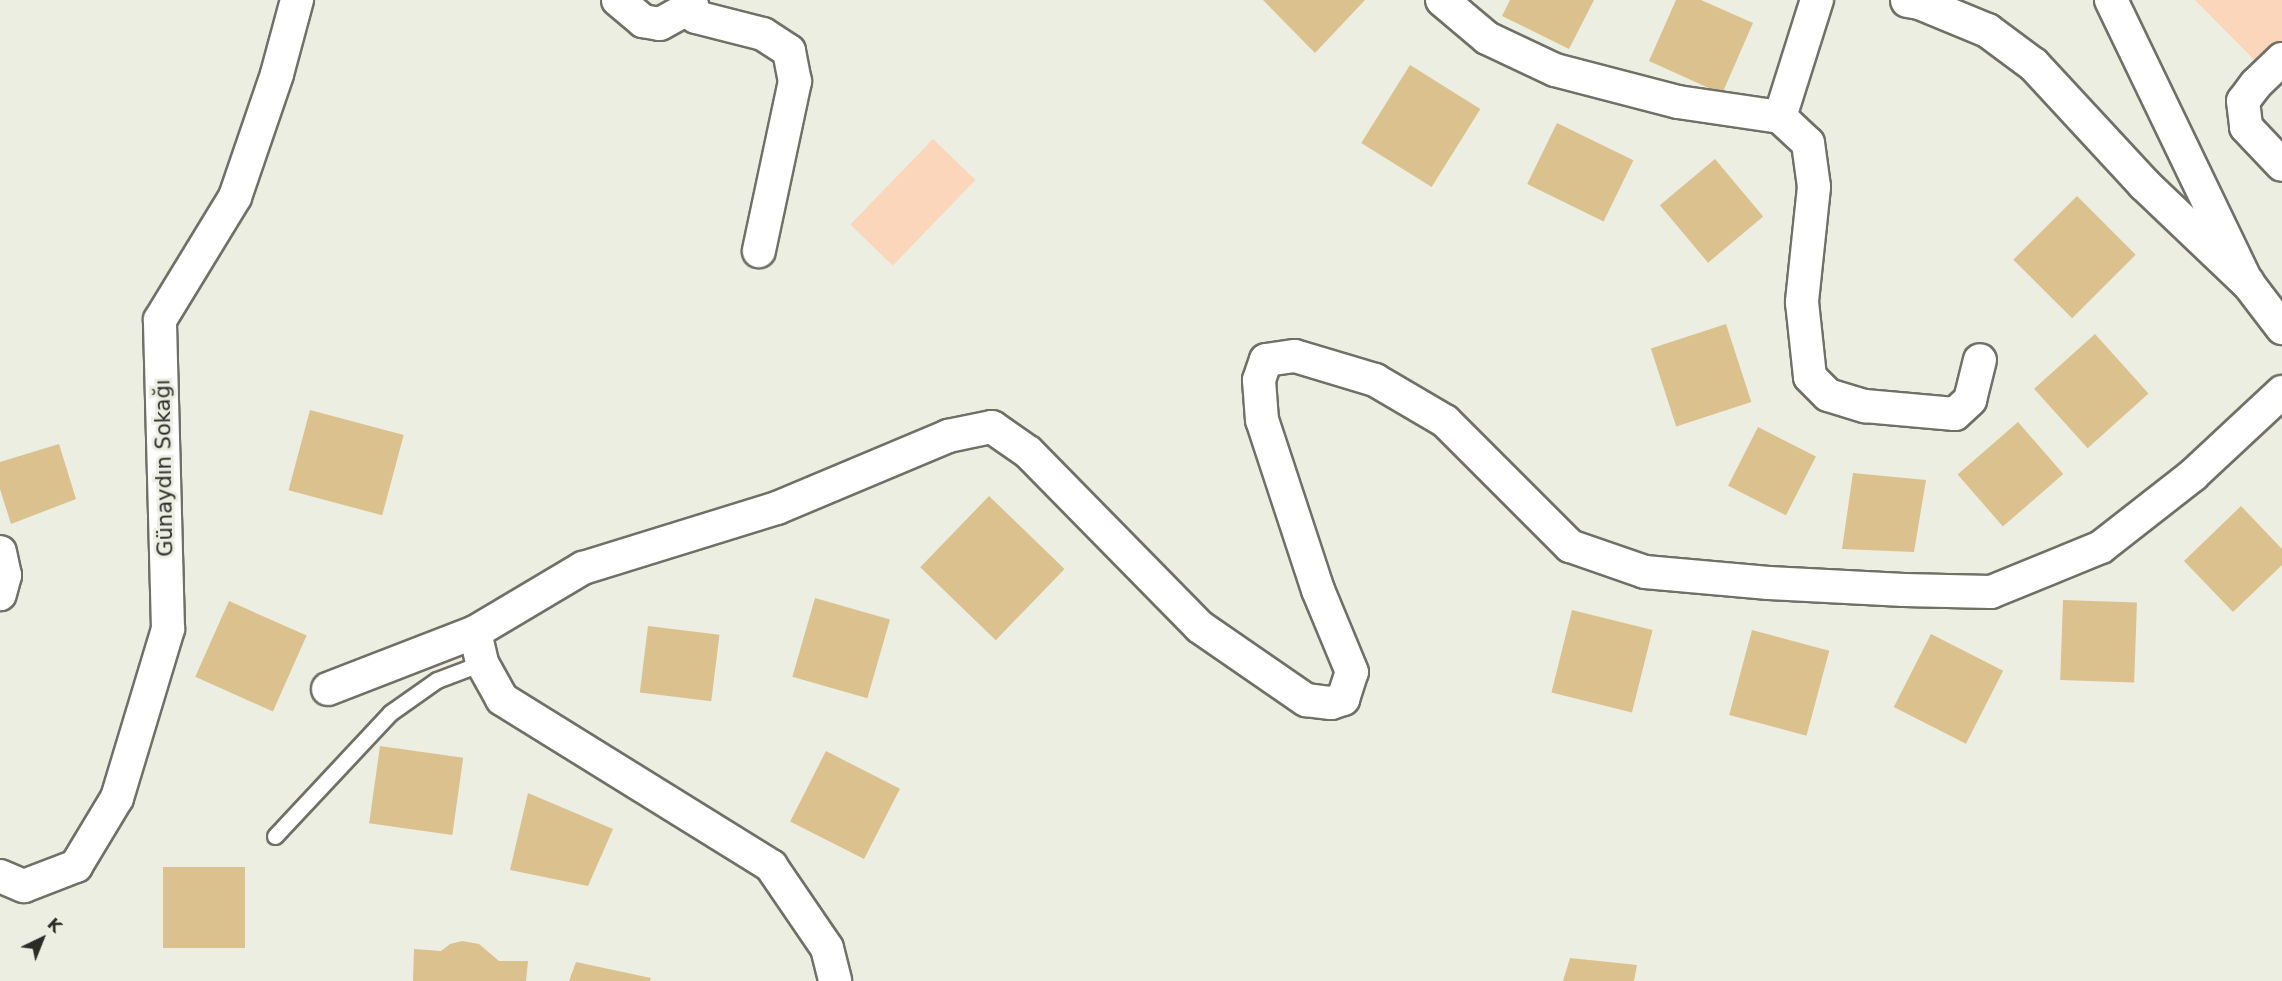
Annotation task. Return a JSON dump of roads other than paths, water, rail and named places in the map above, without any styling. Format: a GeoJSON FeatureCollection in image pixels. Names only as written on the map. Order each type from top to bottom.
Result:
{"type":"FeatureCollection","features":[{"type":"Feature","properties":{"kind":"street","name":"Günaydın Sokağı"},"geometry":{"type":"LineString","coordinates":[[0,876],[24,886],[76,866],[117,798],[168,629],[160,320],[236,197],[278,74],[297,0]]}},
{"type":"Feature","properties":{"kind":"street"},"geometry":{"type":"LineString","coordinates":[[618,0],[643,21],[660,24],[690,3],[696,16],[763,34],[789,51],[795,81],[759,251]]}},
{"type":"Feature","properties":{"kind":"street"},"geometry":{"type":"LineString","coordinates":[[1442,0],[1487,38],[1555,70],[1678,102],[1780,117],[1808,143],[1814,187],[1802,302],[1810,377],[1827,395],[1865,406],[1955,414],[1970,400],[1980,360]]}},
{"type":"Feature","properties":{"kind":"street"},"geometry":{"type":"LineString","coordinates":[[1780,117],[1817,0]]}},
{"type":"Feature","properties":{"kind":"street"},"geometry":{"type":"LineString","coordinates":[[1907,0],[1920,2],[1987,30],[2032,64],[2144,184],[2247,282],[2282,328]]}},
{"type":"Feature","properties":{"kind":"street"},"geometry":{"type":"LineString","coordinates":[[2111,0],[2247,282]]}},
{"type":"Feature","properties":{"kind":"street"},"geometry":{"type":"LineString","coordinates":[[2282,59],[2256,84],[2243,101],[2246,127],[2282,165]]}},
{"type":"Feature","properties":{"kind":"street"},"geometry":{"type":"LineString","coordinates":[[328,689],[474,632],[583,568],[777,508],[948,436],[992,427],[1028,452],[1200,627],[1306,700],[1331,703],[1342,699],[1352,672],[1318,590],[1262,420],[1258,380],[1266,360],[1296,356],[1375,380],[1445,421],[1570,546],[1645,572],[1769,583],[1904,590],[1991,592],[2102,547],[2193,475],[2282,392]]}},
{"type":"Feature","properties":{"kind":"street"},"geometry":{"type":"LineString","coordinates":[[0,552],[5,575],[0,594]]}},
{"type":"Feature","properties":{"kind":"street"},"geometry":{"type":"LineString","coordinates":[[474,632],[482,663],[502,699],[771,866],[827,948],[835,981]]}},
{"type":"Feature","properties":{"kind":"lane"},"geometry":{"type":"LineString","coordinates":[[275,836],[390,713],[437,680],[482,663]]}}]}
